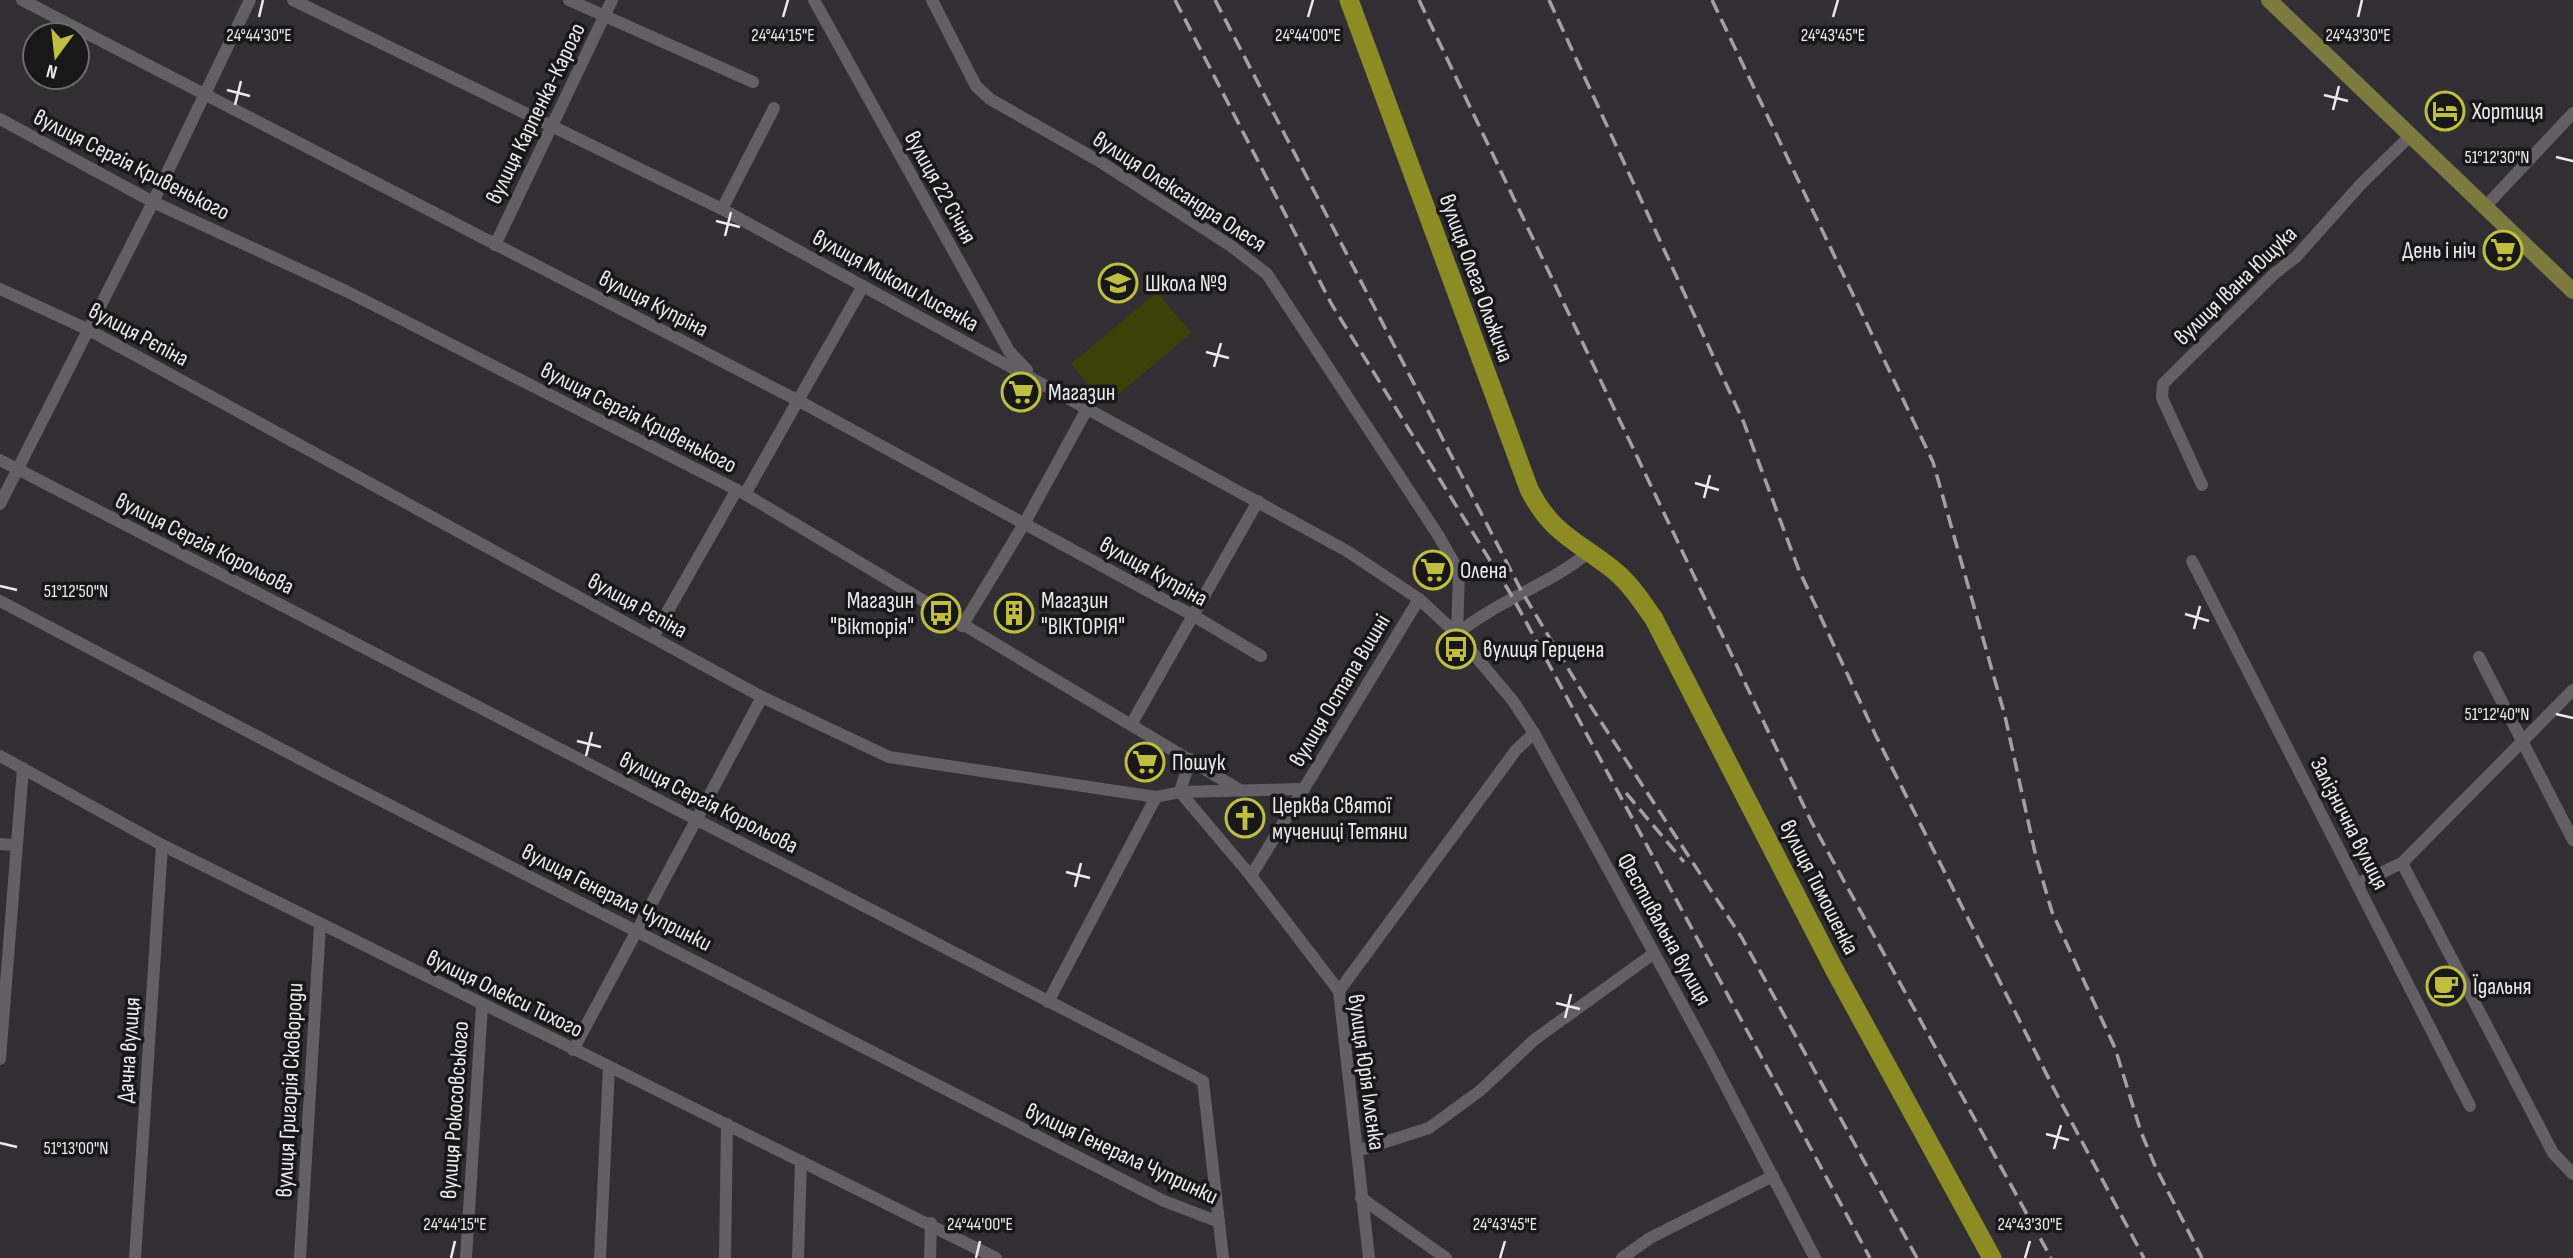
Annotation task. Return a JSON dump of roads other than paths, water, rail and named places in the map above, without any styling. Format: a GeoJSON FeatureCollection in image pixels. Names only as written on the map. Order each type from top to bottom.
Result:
{"type":"FeatureCollection","features":[{"type":"Feature","properties":{"kind":"highway","name":"вулиця Олега Ольжича"},"geometry":{"type":"LineString","coordinates":[[1349,0],[1529,489],[1541,514],[1588,552]]}},
{"type":"Feature","properties":{"kind":"highway","name":"вулиця Тимошенка"},"geometry":{"type":"LineString","coordinates":[[1588,552],[1618,574],[1634,591],[1671,647],[1834,969],[1992,1258]]}},
{"type":"Feature","properties":{"kind":"main road"},"geometry":{"type":"LineString","coordinates":[[2269,0],[2573,291]]}},
{"type":"Feature","properties":{"kind":"street","name":"вулиця Купріна"},"geometry":{"type":"LineString","coordinates":[[22,0],[799,401],[1194,616],[1261,656]]}},
{"type":"Feature","properties":{"kind":"street"},"geometry":{"type":"LineString","coordinates":[[0,504],[153,202],[250,0]]}},
{"type":"Feature","properties":{"kind":"street","name":"вулиця Миколи Лисенка"},"geometry":{"type":"LineString","coordinates":[[293,0],[722,209],[1044,384],[1347,551],[1419,599],[1457,634]]}},
{"type":"Feature","properties":{"kind":"street"},"geometry":{"type":"LineString","coordinates":[[569,0],[753,82]]}},
{"type":"Feature","properties":{"kind":"street","name":"вулиця Карпенка-Карого"},"geometry":{"type":"LineString","coordinates":[[495,245],[612,0]]}},
{"type":"Feature","properties":{"kind":"street","name":"вулиця 22 Січня"},"geometry":{"type":"LineString","coordinates":[[814,0],[1009,351],[1044,384]]}},
{"type":"Feature","properties":{"kind":"street","name":"вулиця Олександра Олеся"},"geometry":{"type":"LineString","coordinates":[[932,0],[976,86],[990,99],[1098,161],[1231,246],[1267,274],[1438,535],[1459,572],[1457,634]]}},
{"type":"Feature","properties":{"kind":"street"},"geometry":{"type":"LineString","coordinates":[[722,209],[774,108]]}},
{"type":"Feature","properties":{"kind":"street"},"geometry":{"type":"LineString","coordinates":[[2484,208],[2573,113]]}},
{"type":"Feature","properties":{"kind":"street","name":"вулиця Сергія Кривенького"},"geometry":{"type":"LineString","coordinates":[[0,119],[153,202],[346,291],[741,493],[962,626],[1132,723],[1238,789]]}},
{"type":"Feature","properties":{"kind":"street","name":"вулиця Івана Ющука"},"geometry":{"type":"LineString","coordinates":[[2202,485],[2162,398],[2163,384],[2275,273],[2296,257],[2361,184],[2411,135]]}},
{"type":"Feature","properties":{"kind":"street"},"geometry":{"type":"LineString","coordinates":[[653,637],[799,401],[863,286]]}},
{"type":"Feature","properties":{"kind":"street","name":"вулиця Рєпіна"},"geometry":{"type":"LineString","coordinates":[[0,289],[87,329],[762,697],[889,757],[1156,797],[1180,792],[1303,789]]}},
{"type":"Feature","properties":{"kind":"street"},"geometry":{"type":"LineString","coordinates":[[962,626],[1024,524],[1087,409]]}},
{"type":"Feature","properties":{"kind":"street","name":"вулиця Сергія Корольова"},"geometry":{"type":"LineString","coordinates":[[0,460],[1203,1081],[1223,1258]]}},
{"type":"Feature","properties":{"kind":"street"},"geometry":{"type":"LineString","coordinates":[[1132,723],[1258,501]]}},
{"type":"Feature","properties":{"kind":"street"},"geometry":{"type":"LineString","coordinates":[[1457,634],[1488,610],[1560,573],[1588,552]]}},
{"type":"Feature","properties":{"kind":"street","name":"Залізнична вулиця"},"geometry":{"type":"LineString","coordinates":[[2192,561],[2470,1106]]}},
{"type":"Feature","properties":{"kind":"street","name":"вулиця Остапа Вишні"},"geometry":{"type":"LineString","coordinates":[[1251,876],[1419,599]]}},
{"type":"Feature","properties":{"kind":"street","name":"вулиця Генерала Чупринки"},"geometry":{"type":"LineString","coordinates":[[0,601],[1164,1201],[1219,1222]]}},
{"type":"Feature","properties":{"kind":"street","name":"Фестивальна вулиця"},"geometry":{"type":"LineString","coordinates":[[1457,634],[1496,679],[1535,733],[1815,1258]]}},
{"type":"Feature","properties":{"kind":"street"},"geometry":{"type":"LineString","coordinates":[[2479,657],[2573,840]]}},
{"type":"Feature","properties":{"kind":"street"},"geometry":{"type":"LineString","coordinates":[[2357,884],[2402,863],[2573,690]]}},
{"type":"Feature","properties":{"kind":"street"},"geometry":{"type":"LineString","coordinates":[[573,1050],[762,697]]}},
{"type":"Feature","properties":{"kind":"street"},"geometry":{"type":"LineString","coordinates":[[1339,991],[1516,750],[1535,733]]}},
{"type":"Feature","properties":{"kind":"street","name":"вулиця Олекси Тихого"},"geometry":{"type":"LineString","coordinates":[[0,756],[162,845],[320,925],[931,1223],[996,1258]]}},
{"type":"Feature","properties":{"kind":"street"},"geometry":{"type":"LineString","coordinates":[[1180,792],[1190,759]]}},
{"type":"Feature","properties":{"kind":"street"},"geometry":{"type":"LineString","coordinates":[[0,1059],[23,768]]}},
{"type":"Feature","properties":{"kind":"street","name":"вулиця Юрія Іллєнка"},"geometry":{"type":"LineString","coordinates":[[1180,792],[1251,876],[1339,991],[1369,1258]]}},
{"type":"Feature","properties":{"kind":"street"},"geometry":{"type":"LineString","coordinates":[[1048,1002],[1156,797]]}},
{"type":"Feature","properties":{"kind":"street"},"geometry":{"type":"LineString","coordinates":[[0,844],[16,845]]}},
{"type":"Feature","properties":{"kind":"street","name":"Дачна вулиця"},"geometry":{"type":"LineString","coordinates":[[135,1258],[162,845]]}},
{"type":"Feature","properties":{"kind":"street"},"geometry":{"type":"LineString","coordinates":[[2402,863],[2553,1153],[2573,1174]]}},
{"type":"Feature","properties":{"kind":"street","name":"вулиця Григорія Сковороди"},"geometry":{"type":"LineString","coordinates":[[300,1258],[320,925]]}},
{"type":"Feature","properties":{"kind":"street"},"geometry":{"type":"LineString","coordinates":[[1357,1151],[1400,1140],[1429,1128],[1481,1090],[1534,1040],[1653,954]]}},
{"type":"Feature","properties":{"kind":"street","name":"вулиця Рокосовського"},"geometry":{"type":"LineString","coordinates":[[466,1258],[482,1006]]}},
{"type":"Feature","properties":{"kind":"street"},"geometry":{"type":"LineString","coordinates":[[600,1258],[609,1067]]}},
{"type":"Feature","properties":{"kind":"street"},"geometry":{"type":"LineString","coordinates":[[725,1258],[727,1124]]}},
{"type":"Feature","properties":{"kind":"street"},"geometry":{"type":"LineString","coordinates":[[797,1258],[801,1161]]}},
{"type":"Feature","properties":{"kind":"street"},"geometry":{"type":"LineString","coordinates":[[1622,1258],[1650,1238],[1773,1176]]}},
{"type":"Feature","properties":{"kind":"street"},"geometry":{"type":"LineString","coordinates":[[1362,1198],[1446,1258]]}},
{"type":"Feature","properties":{"kind":"street"},"geometry":{"type":"LineString","coordinates":[[930,1258],[931,1223]]}},
{"type":"Feature","properties":{"kind":"railway"},"geometry":{"type":"LineString","coordinates":[[1175,0],[1332,305],[1512,596],[1870,1258]]}},
{"type":"Feature","properties":{"kind":"railway"},"geometry":{"type":"LineString","coordinates":[[1215,0],[1522,592],[1590,705],[1742,938],[1917,1258]]}},
{"type":"Feature","properties":{"kind":"railway"},"geometry":{"type":"LineString","coordinates":[[1419,0],[1811,821],[2051,1258]]}},
{"type":"Feature","properties":{"kind":"railway"},"geometry":{"type":"LineString","coordinates":[[1549,0],[1744,423],[1798,568],[1876,736],[2055,1091],[2144,1258]]}},
{"type":"Feature","properties":{"kind":"railway"},"geometry":{"type":"LineString","coordinates":[[1712,0],[1933,462],[2005,716],[2036,857],[2052,912],[2115,1048],[2141,1132],[2156,1168],[2202,1258]]}},
{"type":"Feature","properties":{"kind":"railway"},"geometry":{"type":"LineString","coordinates":[[1626,793],[1684,862]]}},
{"type":"Feature","properties":{"kind":"place","name":"Хортиця"},"geometry":{"type":"Point","coordinates":[2445,111]}},
{"type":"Feature","properties":{"kind":"place","name":"День і ніч"},"geometry":{"type":"Point","coordinates":[2503,250]}},
{"type":"Feature","properties":{"kind":"place","name":"Школа №9"},"geometry":{"type":"Point","coordinates":[1118,283]}},
{"type":"Feature","properties":{"kind":"place","name":"Магазин"},"geometry":{"type":"Point","coordinates":[1021,392]}},
{"type":"Feature","properties":{"kind":"place","name":"Олена"},"geometry":{"type":"Point","coordinates":[1433,570]}},
{"type":"Feature","properties":{"kind":"place","name":"Магазин \"Вікторія\""},"geometry":{"type":"Point","coordinates":[941,613]}},
{"type":"Feature","properties":{"kind":"place","name":"Магазин \"ВІКТОРІЯ\""},"geometry":{"type":"Point","coordinates":[1014,613]}},
{"type":"Feature","properties":{"kind":"place","name":"вулиця Герцена"},"geometry":{"type":"Point","coordinates":[1456,649]}},
{"type":"Feature","properties":{"kind":"place","name":"Пошук"},"geometry":{"type":"Point","coordinates":[1145,762]}},
{"type":"Feature","properties":{"kind":"place","name":"Церква Святої мучениці Тетяни"},"geometry":{"type":"Point","coordinates":[1245,818]}},
{"type":"Feature","properties":{"kind":"place","name":"Їдальня"},"geometry":{"type":"Point","coordinates":[2446,986]}}]}
